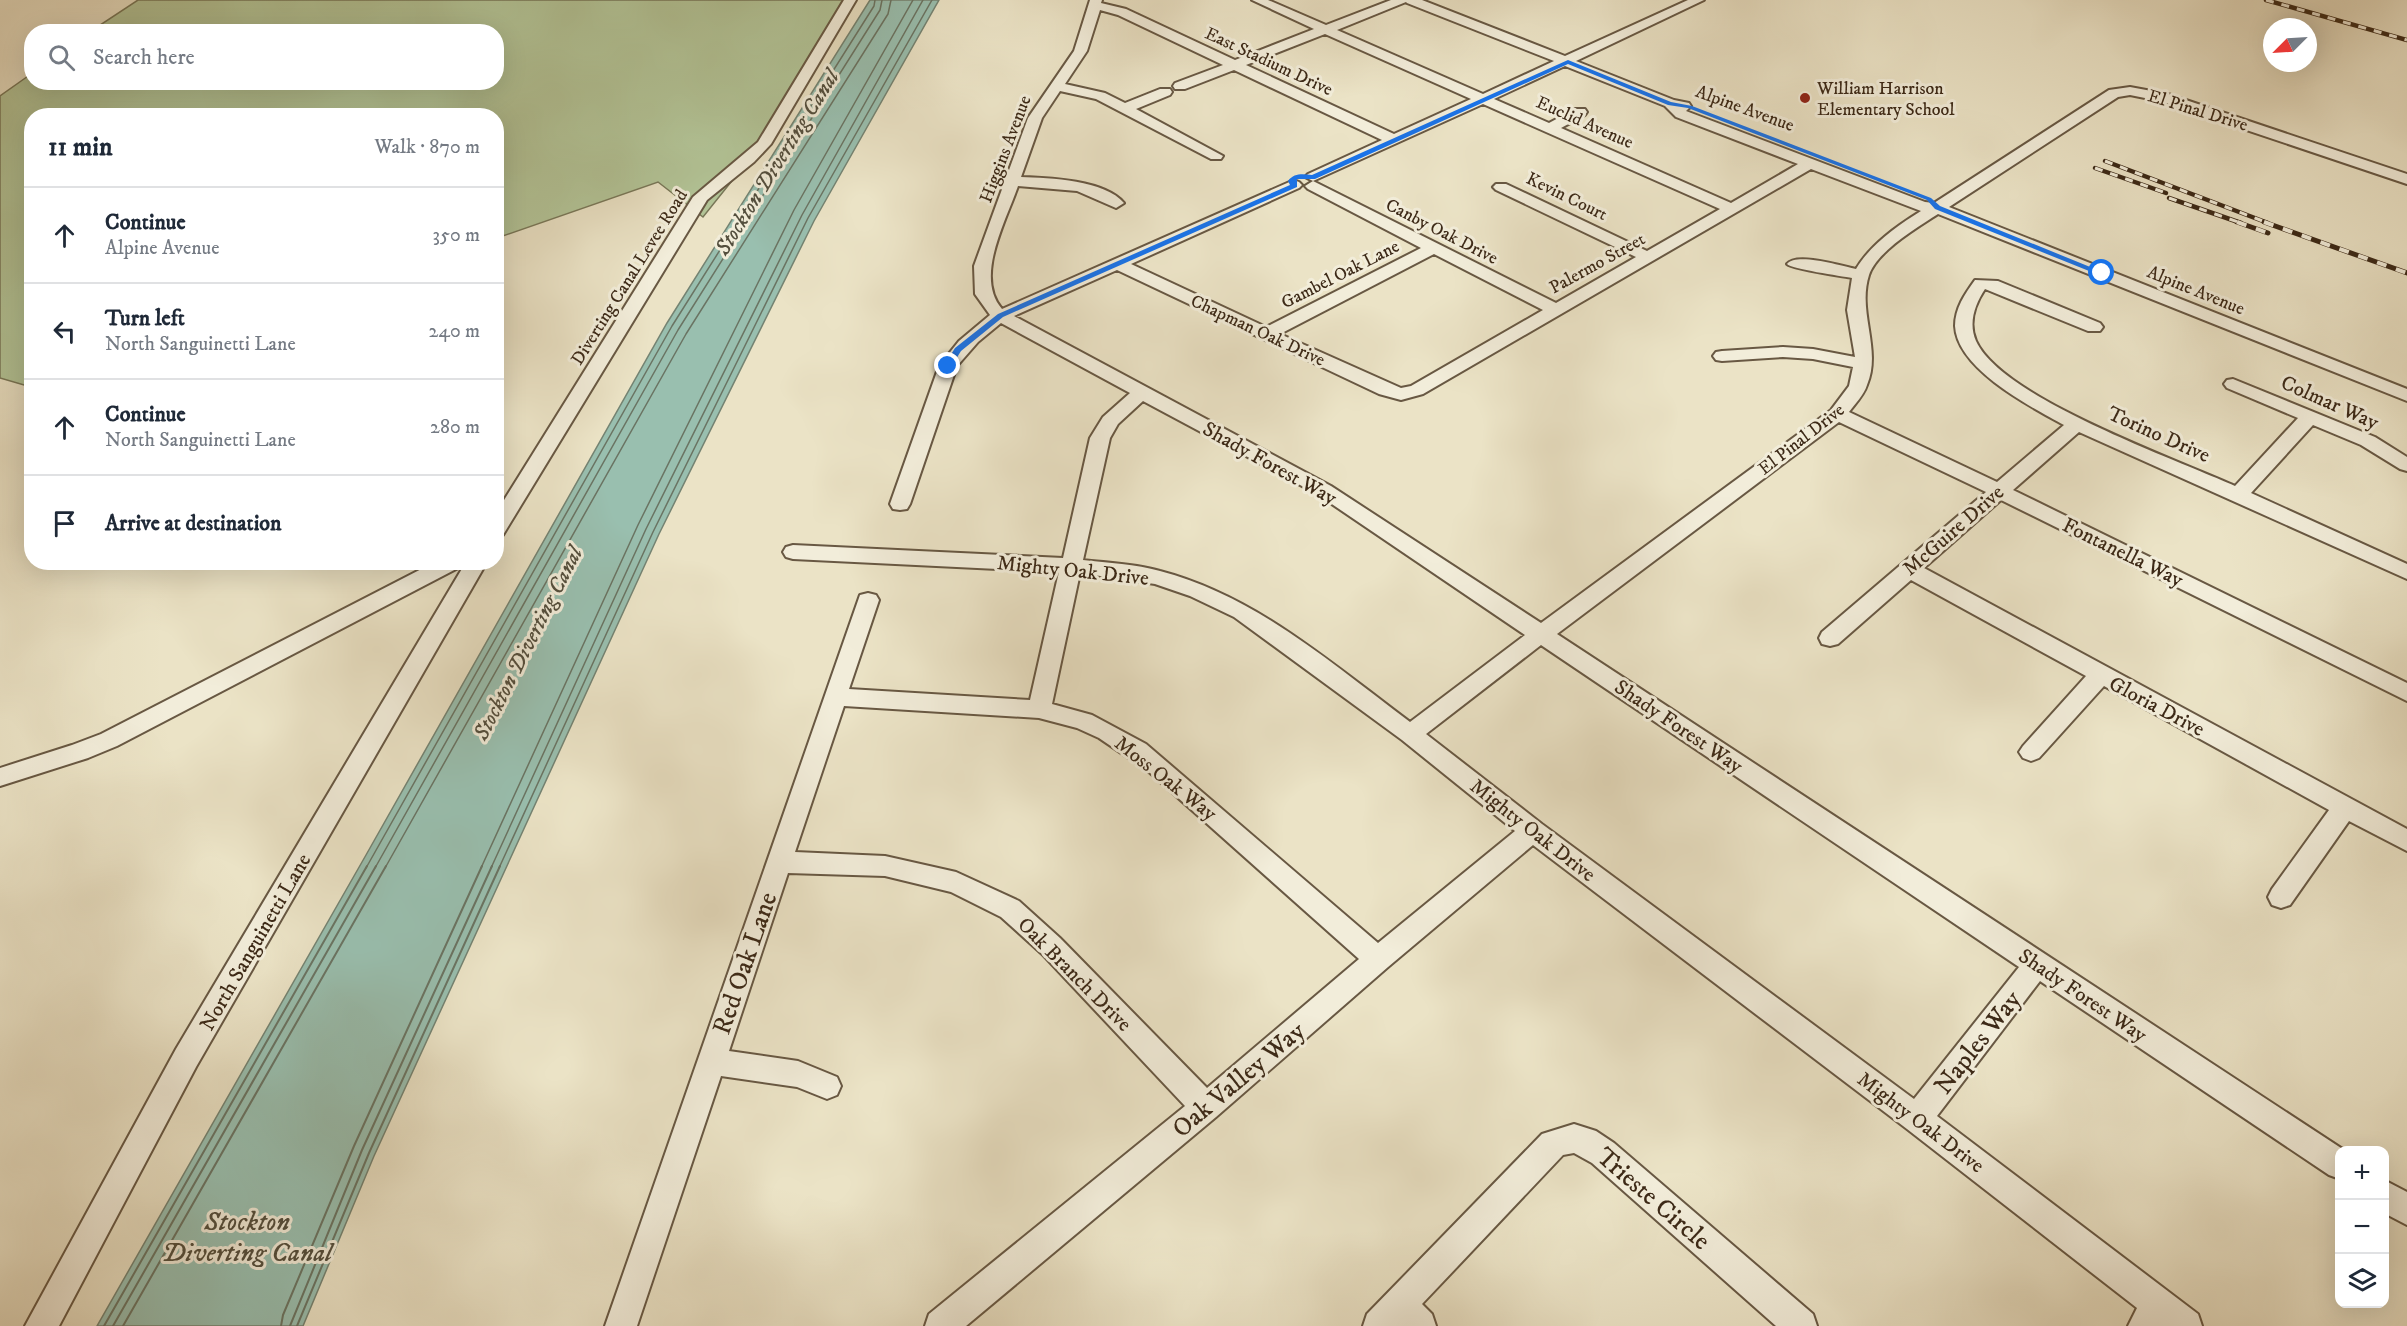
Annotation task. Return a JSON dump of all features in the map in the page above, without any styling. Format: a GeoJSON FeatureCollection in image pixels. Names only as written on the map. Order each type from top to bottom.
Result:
{"type":"FeatureCollection","features":[{"type":"Feature","properties":{"kind":"street","name":"Diverting Canal Levee Road"},"geometry":{"type":"LineString","coordinates":[[504,517],[701,197],[749,159],[764,144],[850,0]]}},
{"type":"Feature","properties":{"kind":"street","name":"Euclid Avenue"},"geometry":{"type":"LineString","coordinates":[[1258,0],[1730,208]]}},
{"type":"Feature","properties":{"kind":"street"},"geometry":{"type":"LineString","coordinates":[[1180,86],[1402,0]]}},
{"type":"Feature","properties":{"kind":"street","name":"Alpine Avenue"},"geometry":{"type":"LineString","coordinates":[[1411,0],[1670,103],[1689,107],[1929,199],[1938,208]]}},
{"type":"Feature","properties":{"kind":"street"},"geometry":{"type":"LineString","coordinates":[[900,504],[948,366],[958,349],[1000,316],[1294,185],[1301,188],[1394,140],[1568,62],[1698,0]]}},
{"type":"Feature","properties":{"kind":"street","name":"East Stadium Drive"},"geometry":{"type":"LineString","coordinates":[[1095,3],[1122,12],[1394,140]]}},
{"type":"Feature","properties":{"kind":"street","name":"Higgins Avenue"},"geometry":{"type":"LineString","coordinates":[[1000,316],[987,303],[981,291],[982,266],[1035,118],[1043,101],[1079,54],[1095,3]]}},
{"type":"Feature","properties":{"kind":"street"},"geometry":{"type":"LineString","coordinates":[[1055,86],[1100,96],[1216,156]]}},
{"type":"Feature","properties":{"kind":"street","name":"El Pinal Drive"},"geometry":{"type":"LineString","coordinates":[[1410,734],[1838,414],[1858,386],[1863,364],[1864,352],[1856,310],[1861,275],[1869,261],[1885,244],[2105,98],[2114,93],[2127,91],[2163,97],[2407,179]]}},
{"type":"Feature","properties":{"kind":"street"},"geometry":{"type":"LineString","coordinates":[[1126,108],[1164,92]]}},
{"type":"Feature","properties":{"kind":"street","name":"Alpine Avenue"},"geometry":{"type":"LineString","coordinates":[[1670,103],[1681,114],[1922,206],[1938,208],[2407,395]]}},
{"type":"Feature","properties":{"kind":"street"},"geometry":{"type":"LineString","coordinates":[[1550,128],[1580,112]]}},
{"type":"Feature","properties":{"kind":"street","name":"Palermo Street"},"geometry":{"type":"LineString","coordinates":[[1401,394],[1417,390],[1810,163]]}},
{"type":"Feature","properties":{"kind":"street"},"geometry":{"type":"LineString","coordinates":[[1013,181],[1076,186],[1105,195],[1116,203]]}},
{"type":"Feature","properties":{"kind":"street","name":"Canby Oak Drive"},"geometry":{"type":"LineString","coordinates":[[1313,182],[1433,248],[1554,309]]}},
{"type":"Feature","properties":{"kind":"street","name":"Kevin Court"},"geometry":{"type":"LineString","coordinates":[[1501,187],[1648,257]]}},
{"type":"Feature","properties":{"kind":"street","name":"Gambel Oak Lane"},"geometry":{"type":"LineString","coordinates":[[1266,334],[1433,248]]}},
{"type":"Feature","properties":{"kind":"street","name":"Chapman Oak Drive"},"geometry":{"type":"LineString","coordinates":[[1116,263],[1393,393],[1401,394]]}},
{"type":"Feature","properties":{"kind":"street"},"geometry":{"type":"LineString","coordinates":[[1795,264],[1820,266],[1861,275]]}},
{"type":"Feature","properties":{"kind":"street","name":"Torino Drive"},"geometry":{"type":"LineString","coordinates":[[2094,327],[1992,285],[1981,284],[1965,306],[1963,320],[1964,335],[1983,364],[2023,395],[2078,423],[2407,572]]}},
{"type":"Feature","properties":{"kind":"street","name":"Shady Forest Way"},"geometry":{"type":"LineString","coordinates":[[1000,316],[1324,490],[2335,1162]]}},
{"type":"Feature","properties":{"kind":"street"},"geometry":{"type":"LineString","coordinates":[[1722,356],[1783,352],[1813,354],[1863,364]]}},
{"type":"Feature","properties":{"kind":"street","name":"Colmar Way"},"geometry":{"type":"LineString","coordinates":[[2233,384],[2368,441],[2407,465]]}},
{"type":"Feature","properties":{"kind":"street"},"geometry":{"type":"LineString","coordinates":[[1039,709],[1100,438],[1110,421],[1142,393]]}},
{"type":"Feature","properties":{"kind":"street","name":"Fontanella Way"},"geometry":{"type":"LineString","coordinates":[[1838,414],[2407,693]]}},
{"type":"Feature","properties":{"kind":"street"},"geometry":{"type":"LineString","coordinates":[[2238,495],[2310,417]]}},
{"type":"Feature","properties":{"kind":"street","name":"McGuire Drive"},"geometry":{"type":"LineString","coordinates":[[1830,638],[2078,423]]}},
{"type":"Feature","properties":{"kind":"street","name":"Mighty Oak Drive"},"geometry":{"type":"LineString","coordinates":[[793,552],[1071,565],[1157,577],[1198,591],[1242,612],[1410,734],[1533,831],[1917,1119],[2151,1315],[2186,1326]]}},
{"type":"Feature","properties":{"kind":"street","name":"Gloria Drive"},"geometry":{"type":"LineString","coordinates":[[1908,569],[2100,676],[2407,841]]}},
{"type":"Feature","properties":{"kind":"street"},"geometry":{"type":"LineString","coordinates":[[0,777],[81,752],[109,740],[438,570]]}},
{"type":"Feature","properties":{"kind":"street","name":"North Sanguinetti Lane"},"geometry":{"type":"LineString","coordinates":[[41,1326],[186,1058],[472,570]]}},
{"type":"Feature","properties":{"kind":"street","name":"Red Oak Lane"},"geometry":{"type":"LineString","coordinates":[[621,1326],[868,600]]}},
{"type":"Feature","properties":{"kind":"street"},"geometry":{"type":"LineString","coordinates":[[2031,752],[2100,676]]}},
{"type":"Feature","properties":{"kind":"street","name":"Moss Oak Way"},"geometry":{"type":"LineString","coordinates":[[836,697],[1039,709],[1084,721],[1138,750],[1378,959]]}},
{"type":"Feature","properties":{"kind":"street"},"geometry":{"type":"LineString","coordinates":[[2281,897],[2345,808]]}},
{"type":"Feature","properties":{"kind":"street","name":"Oak Valley Way"},"geometry":{"type":"LineString","coordinates":[[941,1326],[1206,1107],[1378,959],[1533,831]]}},
{"type":"Feature","properties":{"kind":"street","name":"Oak Branch Drive"},"geometry":{"type":"LineString","coordinates":[[779,862],[885,866],[956,883],[1010,909],[1051,946],[1206,1107]]}},
{"type":"Feature","properties":{"kind":"street","name":"Naples Way"},"geometry":{"type":"LineString","coordinates":[[1917,1119],[2037,964]]}},
{"type":"Feature","properties":{"kind":"street"},"geometry":{"type":"LineString","coordinates":[[710,1061],[798,1074],[827,1086]]}},
{"type":"Feature","properties":{"kind":"street","name":"Trieste Circle"},"geometry":{"type":"LineString","coordinates":[[1400,1319],[1553,1144],[1570,1137],[1588,1141],[1604,1153],[1801,1326]]}},
{"type":"Feature","properties":{"kind":"street"},"geometry":{"type":"LineString","coordinates":[[2389,1198],[2407,1210]]}},
{"type":"Feature","properties":{"kind":"shaded area"},"geometry":{"type":"Polygon","coordinates":[[[138,0],[852,0],[751,157],[703,217],[658,182],[504,236],[504,108],[24,108],[24,385],[0,378],[0,96],[24,79],[24,90],[504,90],[504,24],[102,24],[138,0]]]}},
{"type":"Feature","properties":{"kind":"water","name":"Stockton Diverting Canal"},"geometry":{"type":"Polygon","coordinates":[[[870,0],[939,0],[814,221],[659,534],[374,1156],[303,1326],[97,1326],[667,323],[870,0]]]}},
{"type":"Feature","properties":{"kind":"railway"},"geometry":{"type":"LineString","coordinates":[[2266,0],[2407,40]]}},
{"type":"Feature","properties":{"kind":"railway"},"geometry":{"type":"LineString","coordinates":[[2105,161],[2268,223]]}},
{"type":"Feature","properties":{"kind":"railway"},"geometry":{"type":"LineString","coordinates":[[2095,168],[2166,193]]}},
{"type":"Feature","properties":{"kind":"railway"},"geometry":{"type":"LineString","coordinates":[[2169,198],[2241,223]]}},
{"type":"Feature","properties":{"kind":"railway"},"geometry":{"type":"LineString","coordinates":[[2237,222],[2268,233]]}},
{"type":"Feature","properties":{"kind":"railway"},"geometry":{"type":"LineString","coordinates":[[2264,222],[2407,273]]}},
{"type":"Feature","properties":{"kind":"place","name":"William Harrison Elementary School"},"geometry":{"type":"Point","coordinates":[1805,98]}},
{"type":"Feature","properties":{"kind":"route"},"geometry":{"type":"LineString","coordinates":[[948,366],[958,349],[974,334],[1000,316],[1294,185],[1292,179],[1294,178],[1313,177],[1568,62],[1670,103],[1689,107],[1929,199],[1938,208],[2102,273]]}}]}
